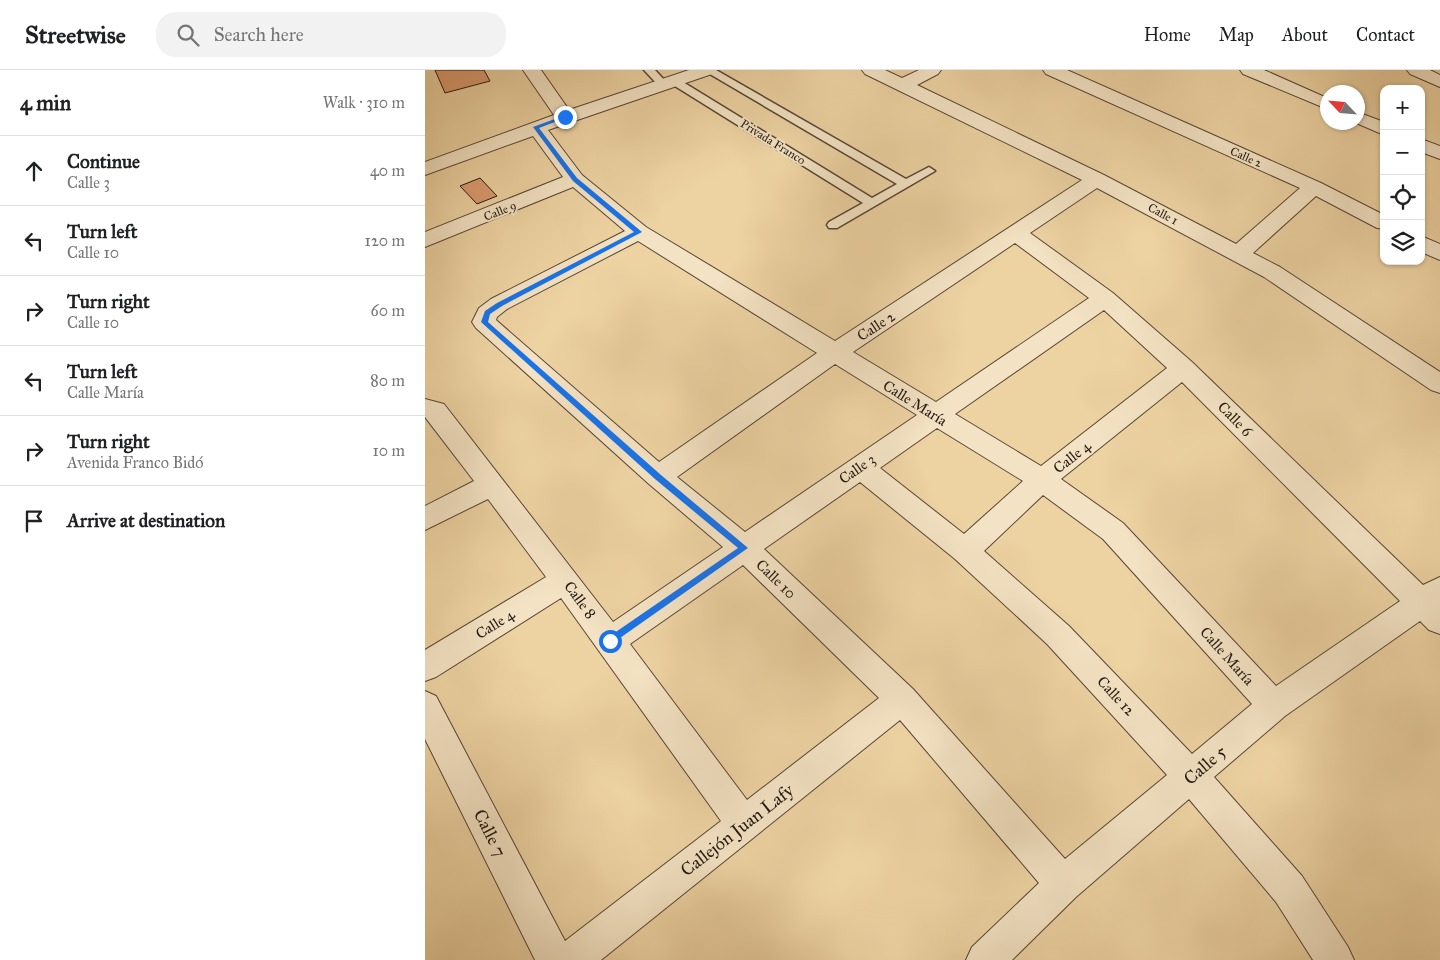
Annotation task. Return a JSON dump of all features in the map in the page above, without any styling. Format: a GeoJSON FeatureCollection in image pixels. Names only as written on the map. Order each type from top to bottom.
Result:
{"type":"FeatureCollection","features":[{"type":"Feature","properties":{"kind":"street"},"geometry":{"type":"LineString","coordinates":[[532,70],[565,117]]}},
{"type":"Feature","properties":{"kind":"street"},"geometry":{"type":"LineString","coordinates":[[425,169],[535,127],[707,70]]}},
{"type":"Feature","properties":{"kind":"street","name":"Calle 1"},"geometry":{"type":"LineString","coordinates":[[871,70],[1097,179],[1272,272],[1440,384]]}},
{"type":"Feature","properties":{"kind":"street"},"geometry":{"type":"LineString","coordinates":[[903,85],[932,70]]}},
{"type":"Feature","properties":{"kind":"street","name":"Calle 2"},"geometry":{"type":"LineString","coordinates":[[1052,70],[1314,187],[1380,221]]}},
{"type":"Feature","properties":{"kind":"street"},"geometry":{"type":"LineString","coordinates":[[1249,70],[1320,101]]}},
{"type":"Feature","properties":{"kind":"street"},"geometry":{"type":"LineString","coordinates":[[1415,70],[1440,82]]}},
{"type":"Feature","properties":{"kind":"street"},"geometry":{"type":"LineString","coordinates":[[1365,121],[1380,127]]}},
{"type":"Feature","properties":{"kind":"street","name":"Calle María"},"geometry":{"type":"LineString","coordinates":[[535,127],[575,179],[639,232],[935,416],[1042,480],[1113,531],[1274,706]]}},
{"type":"Feature","properties":{"kind":"street"},"geometry":{"type":"LineString","coordinates":[[1425,147],[1440,153]]}},
{"type":"Feature","properties":{"kind":"street","name":"Calle 9"},"geometry":{"type":"LineString","coordinates":[[425,240],[465,226],[575,179]]}},
{"type":"Feature","properties":{"kind":"street","name":"Calle 2"},"geometry":{"type":"LineString","coordinates":[[658,477],[834,353],[1097,179]]}},
{"type":"Feature","properties":{"kind":"street"},"geometry":{"type":"LineString","coordinates":[[1238,254],[1314,187]]}},
{"type":"Feature","properties":{"kind":"street","name":"Calle 10"},"geometry":{"type":"LineString","coordinates":[[639,232],[499,304],[487,313],[484,322],[658,477],[744,548],[902,699],[1063,884]]}},
{"type":"Feature","properties":{"kind":"street","name":"Calle 6"},"geometry":{"type":"LineString","coordinates":[[1016,233],[1105,298],[1183,368],[1434,605]]}},
{"type":"Feature","properties":{"kind":"street"},"geometry":{"type":"LineString","coordinates":[[1425,245],[1440,253]]}},
{"type":"Feature","properties":{"kind":"street","name":"Calle 3"},"geometry":{"type":"LineString","coordinates":[[610,641],[1105,298]]}},
{"type":"Feature","properties":{"kind":"street","name":"Calle 4"},"geometry":{"type":"LineString","coordinates":[[965,551],[1042,480],[1183,368]]}},
{"type":"Feature","properties":{"kind":"street","name":"Calle 8"},"geometry":{"type":"LineString","coordinates":[[425,408],[435,411],[565,580],[744,824]]}},
{"type":"Feature","properties":{"kind":"street","name":"Calle 12"},"geometry":{"type":"LineString","coordinates":[[860,466],[965,551],[1058,635],[1192,777],[1289,889],[1335,960]]}},
{"type":"Feature","properties":{"kind":"street"},"geometry":{"type":"LineString","coordinates":[[425,520],[491,485]]}},
{"type":"Feature","properties":{"kind":"street","name":"Calle 4"},"geometry":{"type":"LineString","coordinates":[[425,667],[565,580]]}},
{"type":"Feature","properties":{"kind":"street","name":"Calle 5"},"geometry":{"type":"LineString","coordinates":[[985,960],[1063,884],[1274,706],[1434,605]]}},
{"type":"Feature","properties":{"kind":"street","name":"Callejón Juan Lafy"},"geometry":{"type":"LineString","coordinates":[[571,960],[902,699]]}},
{"type":"Feature","properties":{"kind":"street","name":"Calle 7"},"geometry":{"type":"LineString","coordinates":[[425,706],[555,960]]}},
{"type":"Feature","properties":{"kind":"lane","name":"Privada Franco"},"geometry":{"type":"LineString","coordinates":[[649,70],[872,203]]}},
{"type":"Feature","properties":{"kind":"lane","name":"Privada Franco"},"geometry":{"type":"LineString","coordinates":[[707,70],[906,184]]}},
{"type":"Feature","properties":{"kind":"lane"},"geometry":{"type":"LineString","coordinates":[[833,225],[929,172]]}},
{"type":"Feature","properties":{"kind":"building"},"geometry":{"type":"Polygon","coordinates":[[[435,70],[484,70],[490,81],[445,93],[435,70]]]}},
{"type":"Feature","properties":{"kind":"building"},"geometry":{"type":"Polygon","coordinates":[[[480,178],[497,196],[477,204],[460,186],[480,178]]]}},
{"type":"Feature","properties":{"kind":"route"},"geometry":{"type":"LineString","coordinates":[[565,117],[535,127],[575,179],[639,232],[499,304],[487,313],[484,322],[658,477],[744,548],[610,641]]}}]}
